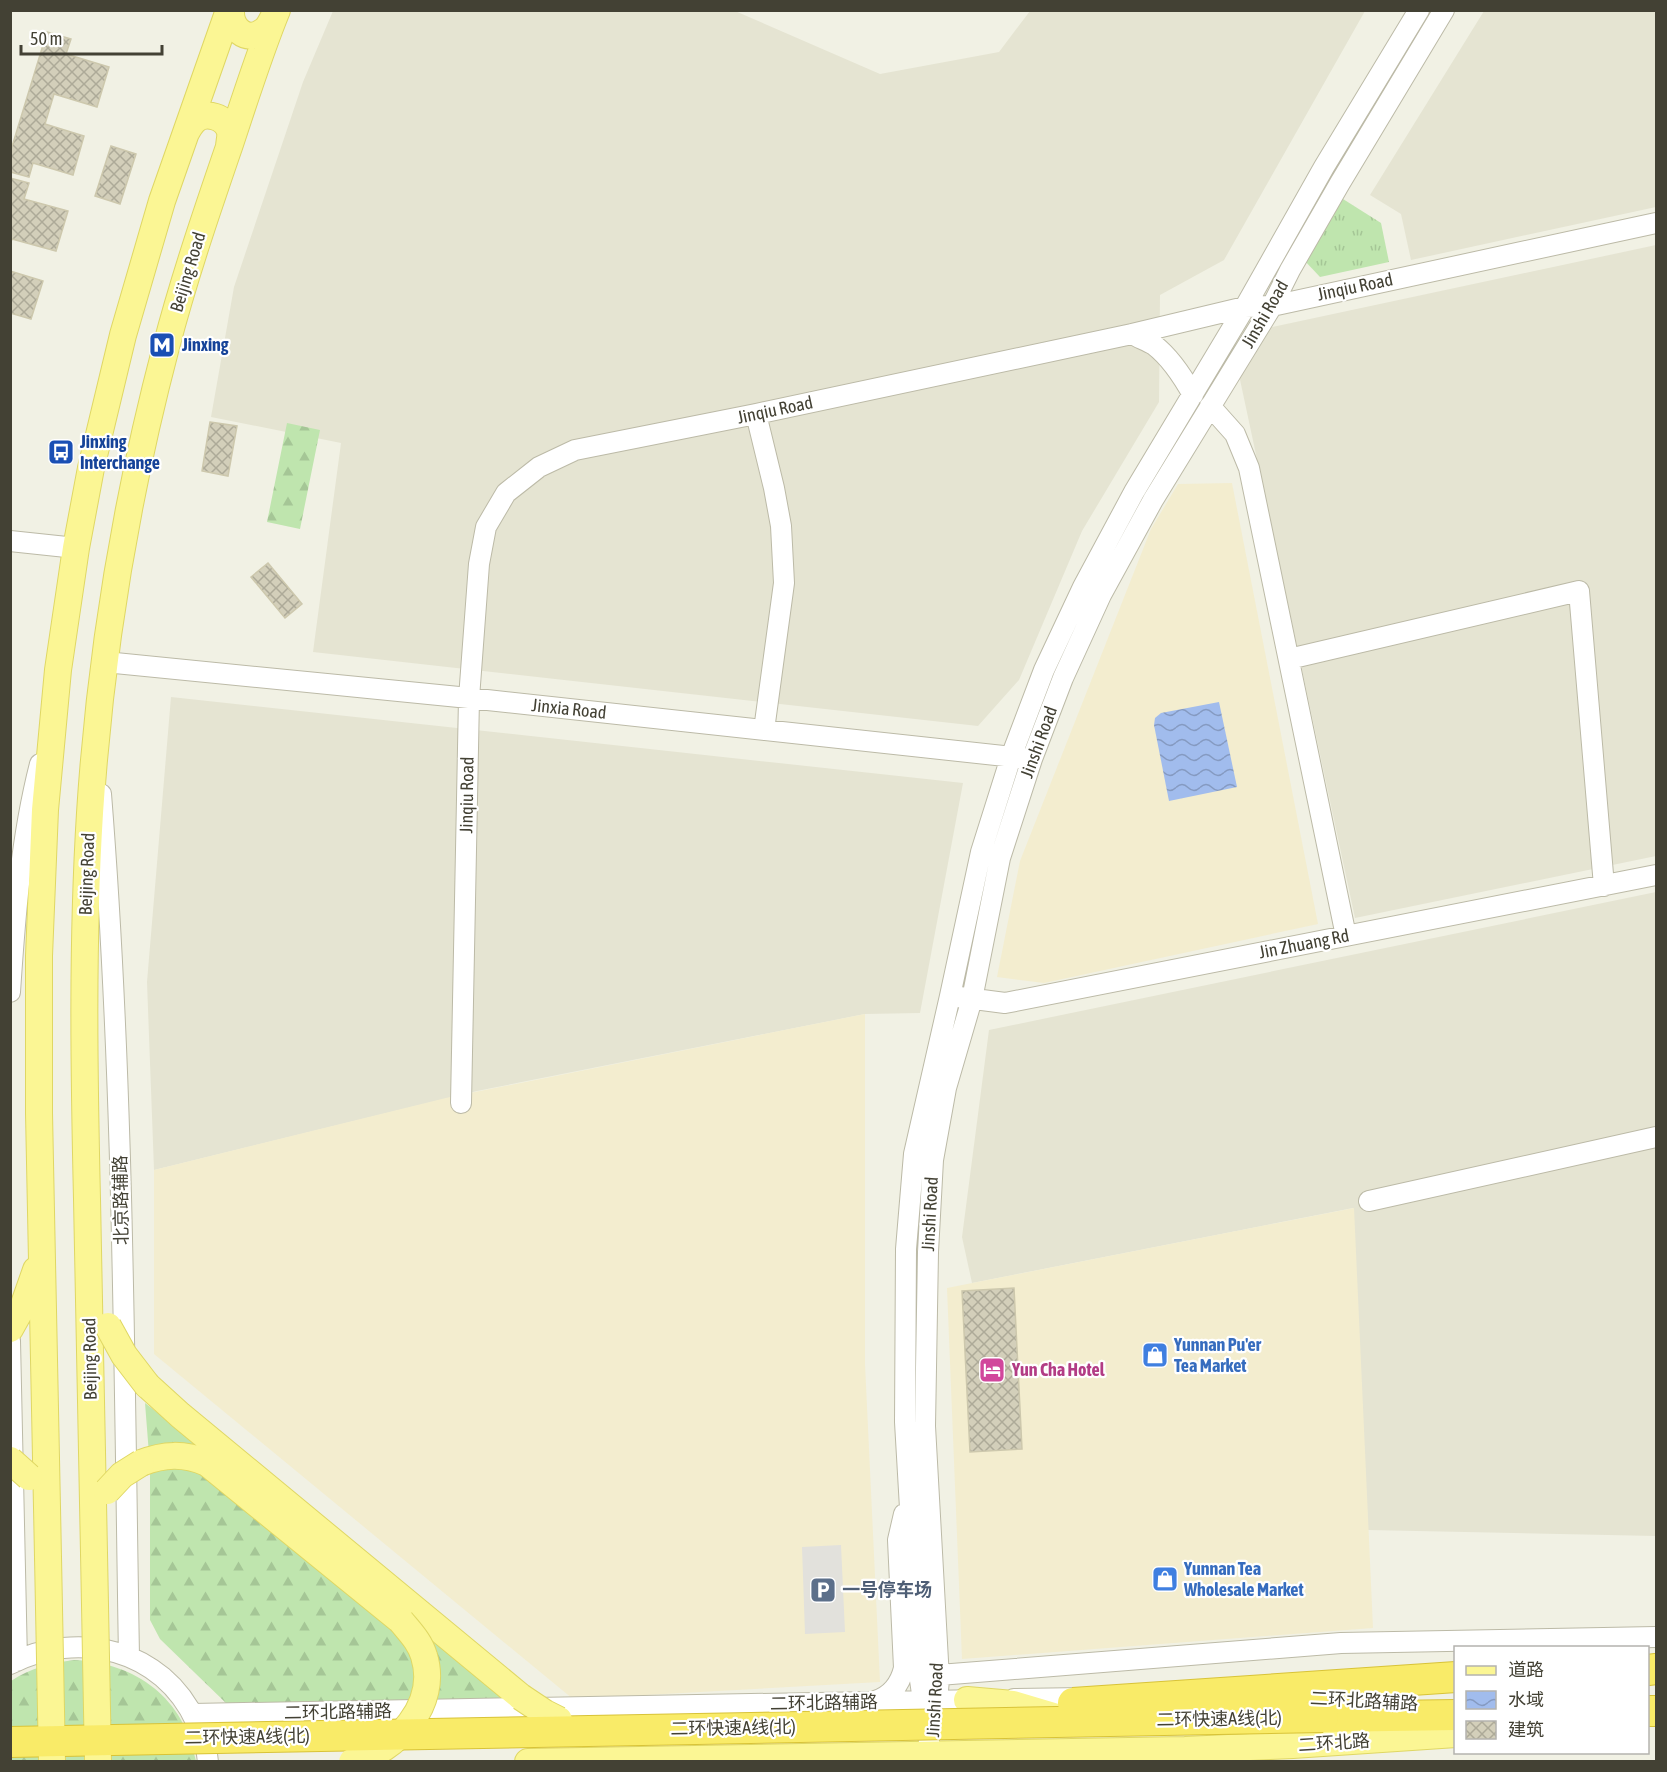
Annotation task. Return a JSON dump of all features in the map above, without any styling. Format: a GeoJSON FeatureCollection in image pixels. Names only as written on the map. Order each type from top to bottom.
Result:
{"type":"FeatureCollection","features":[{"type":"Feature","properties":{"kind":"highway"},"geometry":{"type":"LineString","coordinates":[[783,1727],[1161,1696],[1454,1677]]}},
{"type":"Feature","properties":{"kind":"highway","name":"二环快速A线(北)"},"geometry":{"type":"LineString","coordinates":[[10,1742],[1454,1715]]}},
{"type":"Feature","properties":{"kind":"main road"},"geometry":{"type":"LineString","coordinates":[[230,10],[236,30],[248,36],[261,33],[266,29],[276,12]]}},
{"type":"Feature","properties":{"kind":"main road"},"geometry":{"type":"LineString","coordinates":[[52,1761],[39,1101],[39,956],[43,851],[58,670],[76,548],[93,457],[123,335],[158,212],[230,10]]}},
{"type":"Feature","properties":{"kind":"main road","name":"Beijing Road"},"geometry":{"type":"LineString","coordinates":[[98,1761],[84,1112],[84,957],[90,812],[96,743],[105,662],[123,542],[150,412],[205,214],[276,12]]}},
{"type":"Feature","properties":{"kind":"main road"},"geometry":{"type":"LineString","coordinates":[[186,133],[193,121],[199,118],[205,116],[219,118],[231,134],[229,147]]}},
{"type":"Feature","properties":{"kind":"main road"},"geometry":{"type":"LineString","coordinates":[[87,1194],[91,1268],[97,1298],[108,1326],[124,1355],[147,1385],[532,1705],[559,1720],[610,1740],[686,1759]]}},
{"type":"Feature","properties":{"kind":"main road"},"geometry":{"type":"LineString","coordinates":[[10,1329],[34,1280],[39,1256],[42,1195]]}},
{"type":"Feature","properties":{"kind":"main road"},"geometry":{"type":"LineString","coordinates":[[93,1528],[96,1509],[106,1491],[122,1475],[152,1459],[174,1455],[196,1458],[207,1463],[401,1621],[419,1644],[424,1657],[427,1683],[420,1707],[414,1719],[396,1740],[371,1755],[352,1761]]}},
{"type":"Feature","properties":{"kind":"main road"},"geometry":{"type":"LineString","coordinates":[[20,1469],[43,1501],[48,1529]]}},
{"type":"Feature","properties":{"kind":"main road"},"geometry":{"type":"LineString","coordinates":[[967,1700],[1013,1704],[1135,1743],[1185,1750]]}},
{"type":"Feature","properties":{"kind":"main road","name":"二环北路"},"geometry":{"type":"LineString","coordinates":[[528,1761],[932,1758],[1185,1750],[1454,1734]]}},
{"type":"Feature","properties":{"kind":"street","name":"Jinshi Road"},"geometry":{"type":"LineString","coordinates":[[930,1701],[920,1680],[905,1422],[906,1249],[913,1162],[981,852],[1011,757],[1044,670],[1083,586],[1134,492],[1245,307],[1324,167],[1419,10]]}},
{"type":"Feature","properties":{"kind":"street","name":"Jinshi Road"},"geometry":{"type":"LineString","coordinates":[[932,1758],[930,1701],[939,1675],[925,1426],[928,1252],[933,1160],[946,1088],[972,999],[1000,858],[1032,759],[1063,678],[1101,595],[1153,500],[1272,306],[1334,193],[1444,10]]}},
{"type":"Feature","properties":{"kind":"street","name":"Jinqiu Road"},"geometry":{"type":"LineString","coordinates":[[461,1103],[469,698],[481,555],[486,527],[506,494],[539,467],[575,450],[1132,334],[1245,307],[1272,306],[1656,223]]}},
{"type":"Feature","properties":{"kind":"street"},"geometry":{"type":"LineString","coordinates":[[1132,334],[1154,345],[1181,374],[1193,395]]}},
{"type":"Feature","properties":{"kind":"street"},"geometry":{"type":"LineString","coordinates":[[1210,406],[1235,434],[1249,468],[1346,936]]}},
{"type":"Feature","properties":{"kind":"street"},"geometry":{"type":"LineString","coordinates":[[756,414],[781,526],[784,583],[764,730]]}},
{"type":"Feature","properties":{"kind":"street"},"geometry":{"type":"LineString","coordinates":[[10,541],[76,548]]}},
{"type":"Feature","properties":{"kind":"street"},"geometry":{"type":"LineString","coordinates":[[1289,659],[1580,591],[1604,885]]}},
{"type":"Feature","properties":{"kind":"street","name":"Jinxia Road"},"geometry":{"type":"LineString","coordinates":[[105,662],[469,698],[1032,759]]}},
{"type":"Feature","properties":{"kind":"street"},"geometry":{"type":"LineString","coordinates":[[10,992],[27,828],[38,772],[51,739]]}},
{"type":"Feature","properties":{"kind":"street","name":"北京路辅路"},"geometry":{"type":"LineString","coordinates":[[96,743],[107,881],[118,1094],[129,1658]]}},
{"type":"Feature","properties":{"kind":"street","name":"Jin Zhuang Rd"},"geometry":{"type":"LineString","coordinates":[[950,996],[1005,1003],[1656,875]]}},
{"type":"Feature","properties":{"kind":"street"},"geometry":{"type":"LineString","coordinates":[[1369,1201],[1656,1137]]}},
{"type":"Feature","properties":{"kind":"street"},"geometry":{"type":"LineString","coordinates":[[10,1341],[14,1662],[40,1651],[80,1646],[101,1648],[129,1658],[156,1672],[171,1685],[192,1713],[202,1736],[208,1761]]}},
{"type":"Feature","properties":{"kind":"street"},"geometry":{"type":"LineString","coordinates":[[871,1702],[892,1692],[902,1677],[904,1668],[898,1540],[909,1491]]}},
{"type":"Feature","properties":{"kind":"street"},"geometry":{"type":"LineString","coordinates":[[939,1675],[1341,1642],[1656,1637]]}},
{"type":"Feature","properties":{"kind":"street","name":"二环北路辅路"},"geometry":{"type":"LineString","coordinates":[[192,1713],[1161,1696],[1296,1697],[1454,1705]]}},
{"type":"Feature","properties":{"kind":"shaded area"},"geometry":{"type":"Polygon","coordinates":[[[333,11],[735,11],[880,74],[999,52],[1030,11],[1365,11],[1224,260],[1160,295],[1159,402],[1082,531],[1019,680],[978,726],[313,652],[341,443],[211,417],[234,287],[303,82],[333,11]]]}},
{"type":"Feature","properties":{"kind":"shaded area"},"geometry":{"type":"Polygon","coordinates":[[[1484,11],[1656,11],[1656,207],[1411,260],[1401,214],[1370,195],[1484,11]]]}},
{"type":"Feature","properties":{"kind":"shaded area"},"geometry":{"type":"Polygon","coordinates":[[[1656,245],[1656,856],[1355,918],[1239,375],[1268,328],[1656,245]]]}},
{"type":"Feature","properties":{"kind":"shaded area"},"geometry":{"type":"Polygon","coordinates":[[[1232,483],[1318,924],[1044,983],[997,977],[1020,861],[1151,529],[1178,484],[1232,483]]]}},
{"type":"Feature","properties":{"kind":"shaded area"},"geometry":{"type":"Polygon","coordinates":[[[171,697],[963,783],[920,1013],[865,1014],[477,1091],[154,1170],[147,982],[171,697]]]}},
{"type":"Feature","properties":{"kind":"shaded area"},"geometry":{"type":"Polygon","coordinates":[[[1656,892],[1656,1536],[1368,1530],[1353,1208],[972,1283],[962,1237],[989,1030],[1656,892]]]}},
{"type":"Feature","properties":{"kind":"shaded area"},"geometry":{"type":"Polygon","coordinates":[[[865,1014],[865,1364],[880,1682],[573,1699],[154,1354],[154,1170],[450,1097],[865,1014]]]}},
{"type":"Feature","properties":{"kind":"shaded area"},"geometry":{"type":"Polygon","coordinates":[[[1354,1208],[1373,1628],[962,1659],[947,1288],[1354,1208]]]}},
{"type":"Feature","properties":{"kind":"shaded area","name":"一号停车场"},"geometry":{"type":"Polygon","coordinates":[[[841,1545],[845,1632],[805,1634],[802,1547],[841,1545]]]}},
{"type":"Feature","properties":{"kind":"green space"},"geometry":{"type":"Polygon","coordinates":[[[1343,199],[1381,223],[1389,262],[1320,277],[1304,260],[1343,199]]]}},
{"type":"Feature","properties":{"kind":"green space"},"geometry":{"type":"Polygon","coordinates":[[[287,423],[320,430],[300,529],[267,522],[287,423]]]}},
{"type":"Feature","properties":{"kind":"green space"},"geometry":{"type":"Polygon","coordinates":[[[145,1403],[194,1441],[213,1474],[434,1636],[506,1701],[228,1705],[160,1639],[150,1620],[150,1467],[145,1403]]]}},
{"type":"Feature","properties":{"kind":"green space"},"geometry":{"type":"Polygon","coordinates":[[[74,1660],[118,1668],[154,1688],[169,1702],[181,1719],[196,1761],[11,1762],[11,1681],[41,1667],[74,1660]]]}},
{"type":"Feature","properties":{"kind":"water"},"geometry":{"type":"Polygon","coordinates":[[[1219,702],[1237,787],[1169,801],[1154,725],[1155,718],[1161,713],[1219,702]]]}},
{"type":"Feature","properties":{"kind":"building"},"geometry":{"type":"Polygon","coordinates":[[[47,32],[71,39],[66,54],[109,67],[97,107],[54,94],[45,124],[84,136],[73,175],[33,163],[29,177],[10,172],[10,153],[47,32]]]}},
{"type":"Feature","properties":{"kind":"building"},"geometry":{"type":"Polygon","coordinates":[[[111,146],[136,154],[120,204],[95,196],[111,146]]]}},
{"type":"Feature","properties":{"kind":"building"},"geometry":{"type":"Polygon","coordinates":[[[10,178],[29,183],[24,199],[68,211],[56,251],[12,239],[10,245],[10,178]]]}},
{"type":"Feature","properties":{"kind":"building"},"geometry":{"type":"Polygon","coordinates":[[[10,271],[43,281],[31,319],[10,313],[10,271]]]}},
{"type":"Feature","properties":{"kind":"building"},"geometry":{"type":"Polygon","coordinates":[[[210,422],[237,426],[228,476],[202,471],[210,422]]]}},
{"type":"Feature","properties":{"kind":"building"},"geometry":{"type":"Polygon","coordinates":[[[268,563],[302,604],[285,618],[251,577],[268,563]]]}},
{"type":"Feature","properties":{"kind":"building","name":"Yun Cha Hotel"},"geometry":{"type":"Polygon","coordinates":[[[1014,1288],[1022,1449],[970,1452],[962,1291],[1014,1288]]]}},
{"type":"Feature","properties":{"kind":"place","name":"Jinxing"},"geometry":{"type":"Point","coordinates":[162,345]}},
{"type":"Feature","properties":{"kind":"place","name":"Jinxing Interchange"},"geometry":{"type":"Point","coordinates":[61,452]}},
{"type":"Feature","properties":{"kind":"place","name":"Yunnan Pu'er Tea Market"},"geometry":{"type":"Point","coordinates":[1155,1355]}},
{"type":"Feature","properties":{"kind":"place","name":"Yun Cha Hotel"},"geometry":{"type":"Point","coordinates":[992,1370]}},
{"type":"Feature","properties":{"kind":"place","name":"Yunnan Tea Wholesale Market"},"geometry":{"type":"Point","coordinates":[1165,1579]}},
{"type":"Feature","properties":{"kind":"place","name":"一号停车场"},"geometry":{"type":"Point","coordinates":[823,1590]}}]}
